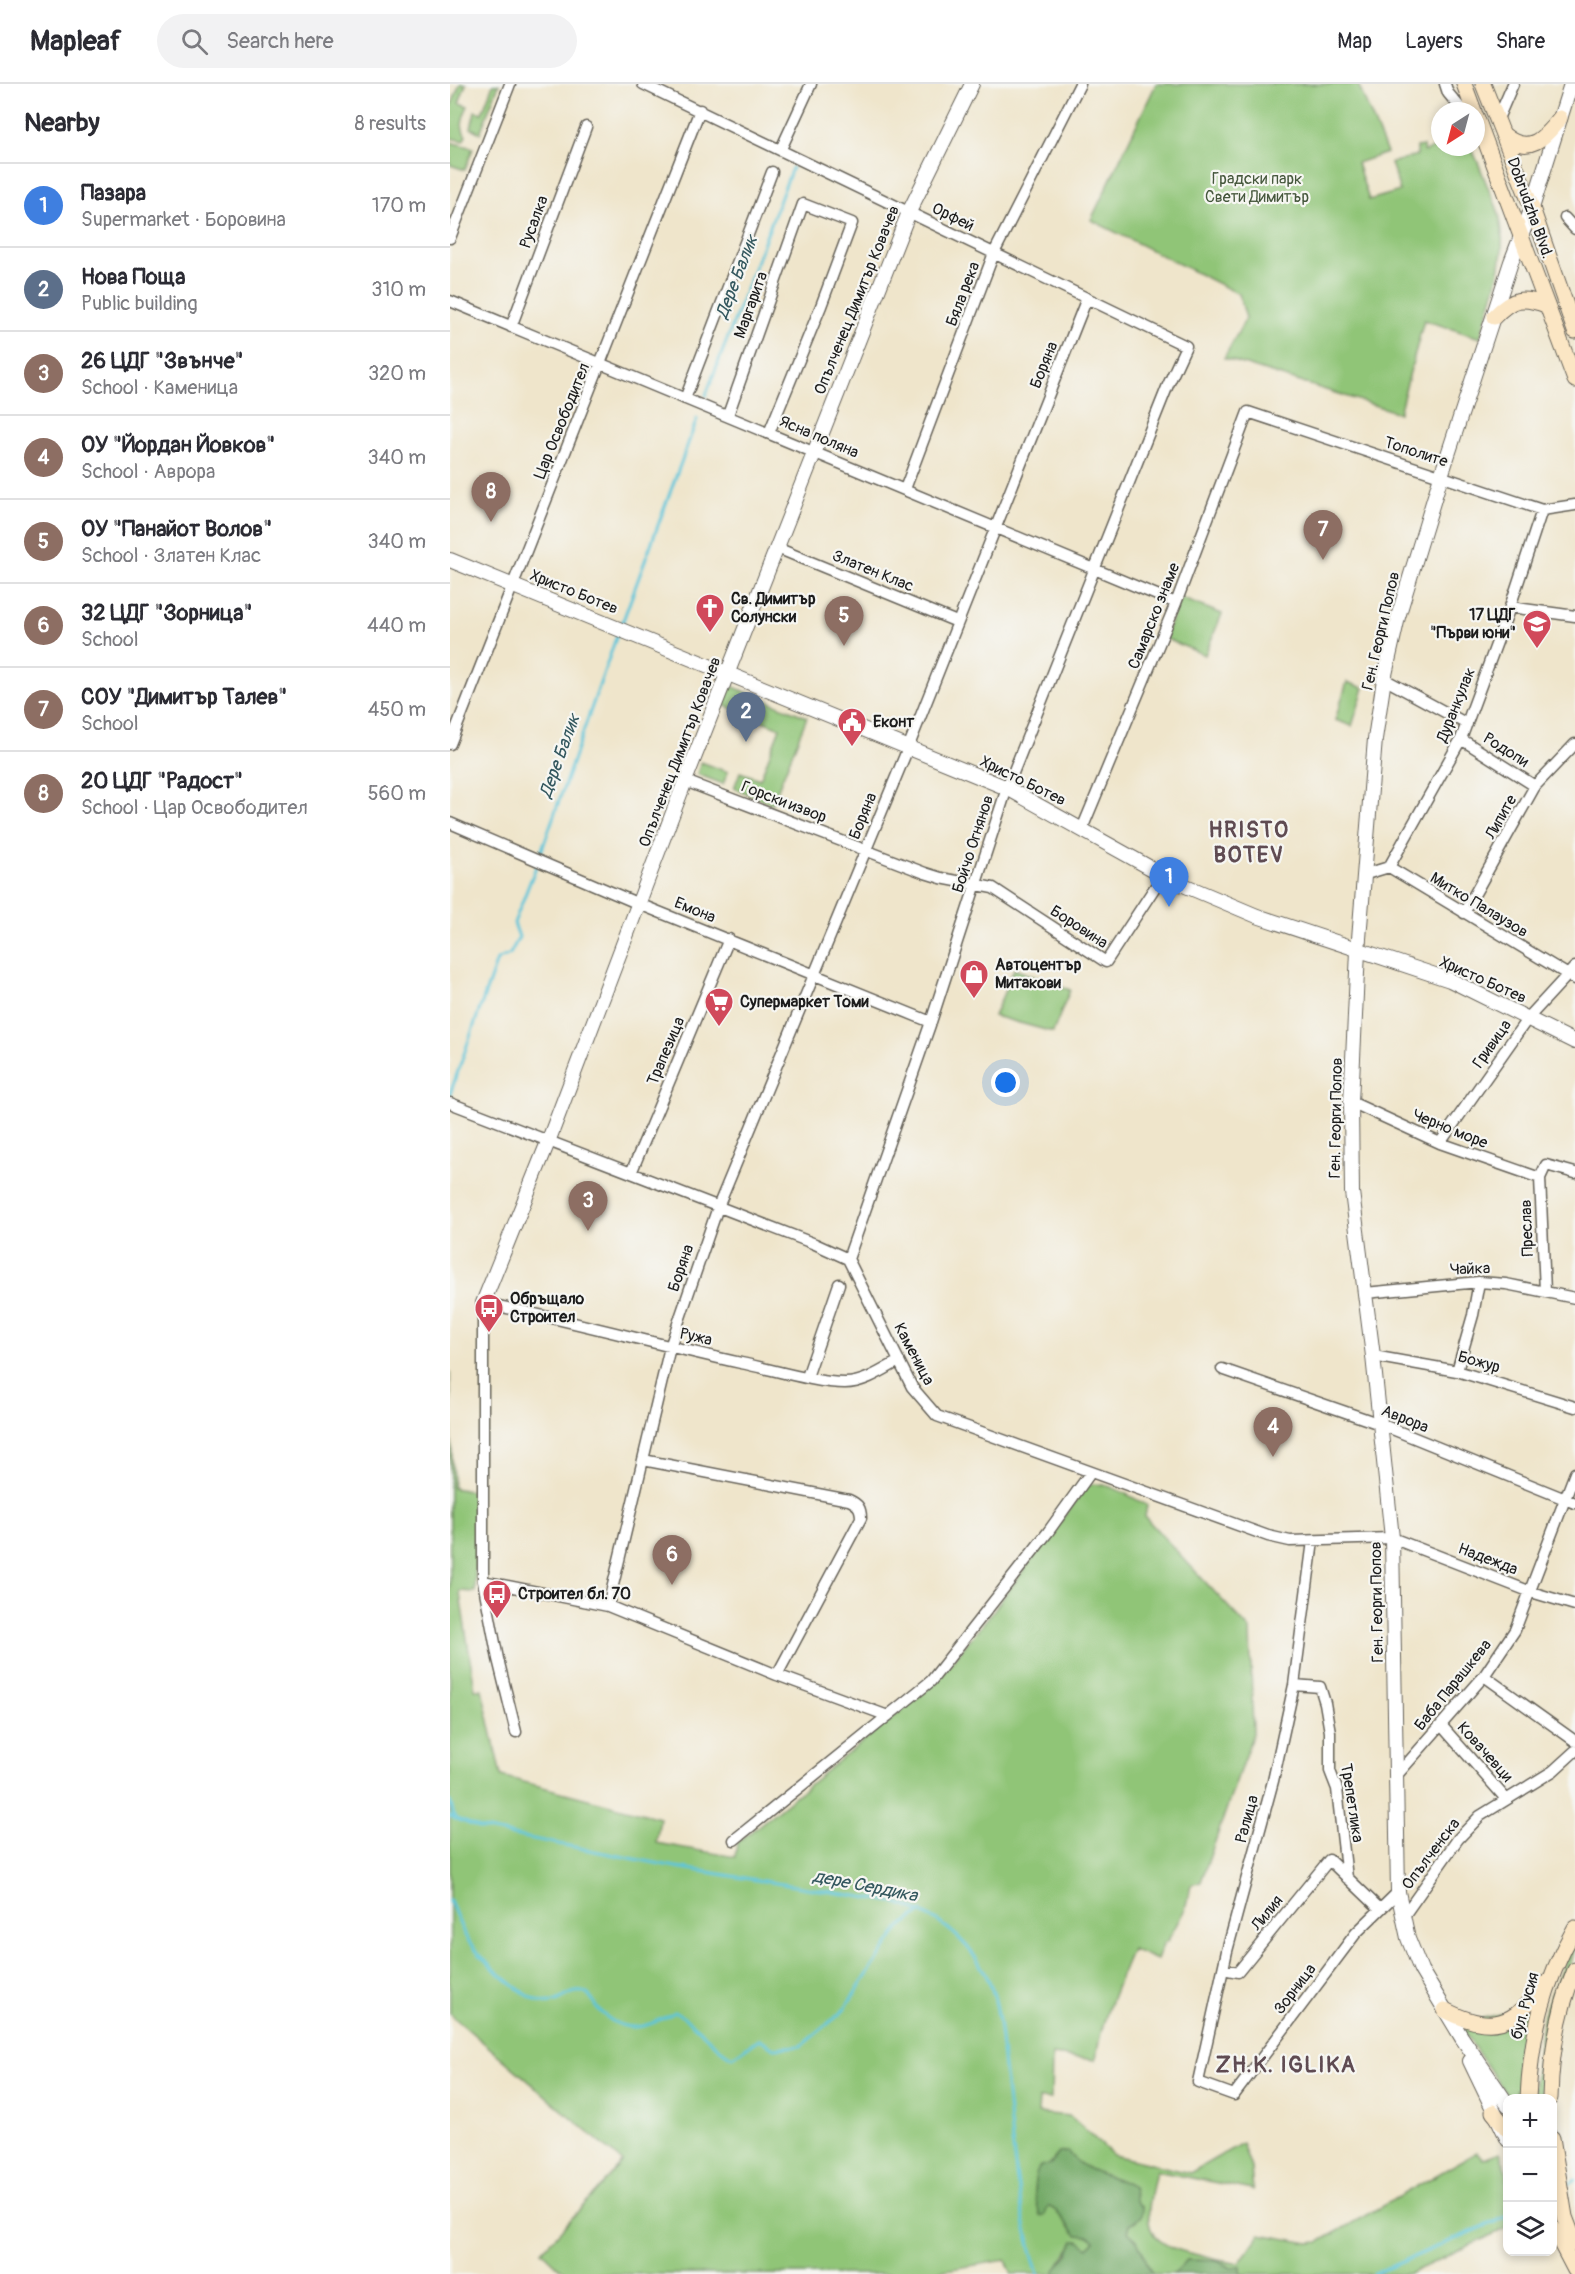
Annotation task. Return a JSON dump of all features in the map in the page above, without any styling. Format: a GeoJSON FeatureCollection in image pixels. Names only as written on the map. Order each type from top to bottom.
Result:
{"type":"FeatureCollection","features":[{"type":"Feature","properties":{"kind":"main road"},"geometry":{"type":"LineString","coordinates":[[1464,84],[1471,102]]}},
{"type":"Feature","properties":{"kind":"main road","name":"Dobrudzha Blvd."},"geometry":{"type":"LineString","coordinates":[[1483,84],[1532,208],[1575,331]]}},
{"type":"Feature","properties":{"kind":"main road"},"geometry":{"type":"LineString","coordinates":[[1500,128],[1511,141],[1522,145],[1541,140],[1560,118]]}},
{"type":"Feature","properties":{"kind":"main road","name":"Dobrudzha Blvd."},"geometry":{"type":"LineString","coordinates":[[1485,146],[1575,380]]}},
{"type":"Feature","properties":{"kind":"main road"},"geometry":{"type":"LineString","coordinates":[[1494,317],[1505,305],[1517,300],[1532,299],[1546,305]]}},
{"type":"Feature","properties":{"kind":"main road","name":"бул. Русия"},"geometry":{"type":"LineString","coordinates":[[1528,2094],[1533,2040],[1540,2007],[1560,1956],[1575,1928]]}},
{"type":"Feature","properties":{"kind":"main road"},"geometry":{"type":"LineString","coordinates":[[1445,2010],[1459,2017],[1489,2023],[1499,2023],[1510,2019],[1520,2013],[1534,1996],[1560,1956]]}},
{"type":"Feature","properties":{"kind":"main road"},"geometry":{"type":"LineString","coordinates":[[1550,2094],[1558,2023],[1575,1970]]}},
{"type":"Feature","properties":{"kind":"main road"},"geometry":{"type":"LineString","coordinates":[[1493,2112],[1503,2124]]}},
{"type":"Feature","properties":{"kind":"main road"},"geometry":{"type":"LineString","coordinates":[[1553,2148],[1556,2202]]}},
{"type":"Feature","properties":{"kind":"main road"},"geometry":{"type":"LineString","coordinates":[[1557,2228],[1575,2243]]}},
{"type":"Feature","properties":{"kind":"main road"},"geometry":{"type":"LineString","coordinates":[[1557,2228],[1575,2270]]}},
{"type":"Feature","properties":{"kind":"street"},"geometry":{"type":"LineString","coordinates":[[450,238],[510,84]]}},
{"type":"Feature","properties":{"kind":"street","name":"Орфей"},"geometry":{"type":"LineString","coordinates":[[643,84],[1186,346]]}},
{"type":"Feature","properties":{"kind":"street"},"geometry":{"type":"LineString","coordinates":[[781,149],[811,84]]}},
{"type":"Feature","properties":{"kind":"street","name":"Опълченец Димитър Ковачев"},"geometry":{"type":"LineString","coordinates":[[483,1303],[548,1142],[685,781],[909,213],[972,84]]}},
{"type":"Feature","properties":{"kind":"street","name":"Бяла река"},"geometry":{"type":"LineString","coordinates":[[904,489],[994,253],[1080,84]]}},
{"type":"Feature","properties":{"kind":"street"},"geometry":{"type":"LineString","coordinates":[[1445,84],[1448,93],[1456,102]]}},
{"type":"Feature","properties":{"kind":"street"},"geometry":{"type":"LineString","coordinates":[[1500,128],[1513,84]]}},
{"type":"Feature","properties":{"kind":"street","name":"Ген. Георги Попов"},"geometry":{"type":"LineString","coordinates":[[1445,2010],[1416,1959],[1398,1892],[1392,1538],[1373,1356],[1352,1192],[1351,1102],[1358,951],[1376,739],[1384,679],[1398,617],[1441,476],[1520,235],[1532,208],[1571,84]]}},
{"type":"Feature","properties":{"kind":"street","name":"Цар Освободител"},"geometry":{"type":"LineString","coordinates":[[450,744],[700,110]]}},
{"type":"Feature","properties":{"kind":"street","name":"Русалка"},"geometry":{"type":"LineString","coordinates":[[511,327],[586,127]]}},
{"type":"Feature","properties":{"kind":"street","name":"Маргарита"},"geometry":{"type":"LineString","coordinates":[[685,399],[772,172]]}},
{"type":"Feature","properties":{"kind":"street","name":"Маргарита"},"geometry":{"type":"LineString","coordinates":[[728,416],[803,204],[852,223],[769,433]]}},
{"type":"Feature","properties":{"kind":"street"},"geometry":{"type":"LineString","coordinates":[[1565,219],[1575,229]]}},
{"type":"Feature","properties":{"kind":"street","name":"Боряна"},"geometry":{"type":"LineString","coordinates":[[608,1606],[670,1347],[718,1207],[908,748],[1087,298]]}},
{"type":"Feature","properties":{"kind":"street","name":"Ясна поляна"},"geometry":{"type":"LineString","coordinates":[[450,301],[1176,603]]}},
{"type":"Feature","properties":{"kind":"street","name":"Бойчо Огнянов"},"geometry":{"type":"LineString","coordinates":[[848,1259],[931,1022],[1007,788],[1168,385],[1186,346]]}},
{"type":"Feature","properties":{"kind":"street","name":"Тополите"},"geometry":{"type":"LineString","coordinates":[[1248,412],[1542,510],[1575,505]]}},
{"type":"Feature","properties":{"kind":"street","name":"Самарско знаме"},"geometry":{"type":"LineString","coordinates":[[1082,829],[1176,603],[1248,412]]}},
{"type":"Feature","properties":{"kind":"street","name":"Дуранкулак"},"geometry":{"type":"LineString","coordinates":[[1389,867],[1461,739],[1510,606],[1542,510]]}},
{"type":"Feature","properties":{"kind":"street","name":"Златен Клас"},"geometry":{"type":"LineString","coordinates":[[777,548],[957,622]]}},
{"type":"Feature","properties":{"kind":"street","name":"Христо Ботев"},"geometry":{"type":"LineString","coordinates":[[450,560],[1007,788],[1163,875],[1257,916],[1450,980],[1575,1042]]}},
{"type":"Feature","properties":{"kind":"street"},"geometry":{"type":"LineString","coordinates":[[1510,606],[1575,616]]}},
{"type":"Feature","properties":{"kind":"street","name":"Родопи"},"geometry":{"type":"LineString","coordinates":[[1384,679],[1467,723]]}},
{"type":"Feature","properties":{"kind":"street","name":"Родопи"},"geometry":{"type":"LineString","coordinates":[[1461,739],[1536,786]]}},
{"type":"Feature","properties":{"kind":"street","name":"Липите"},"geometry":{"type":"LineString","coordinates":[[1464,913],[1536,786],[1575,744]]}},
{"type":"Feature","properties":{"kind":"street","name":"Горски извор"},"geometry":{"type":"LineString","coordinates":[[685,781],[941,878],[976,884]]}},
{"type":"Feature","properties":{"kind":"street","name":"Емона"},"geometry":{"type":"LineString","coordinates":[[450,823],[639,904],[931,1022]]}},
{"type":"Feature","properties":{"kind":"street"},"geometry":{"type":"LineString","coordinates":[[1366,874],[1389,867]]}},
{"type":"Feature","properties":{"kind":"street","name":"Митко Палаузов"},"geometry":{"type":"LineString","coordinates":[[1389,867],[1571,977]]}},
{"type":"Feature","properties":{"kind":"street","name":"Боровина"},"geometry":{"type":"LineString","coordinates":[[976,884],[993,888],[1106,962],[1163,875]]}},
{"type":"Feature","properties":{"kind":"street","name":"Трапезица"},"geometry":{"type":"LineString","coordinates":[[631,1173],[729,939]]}},
{"type":"Feature","properties":{"kind":"street","name":"Гривица"},"geometry":{"type":"LineString","coordinates":[[1440,1143],[1528,1018],[1571,977],[1575,967]]}},
{"type":"Feature","properties":{"kind":"street","name":"Черно море"},"geometry":{"type":"LineString","coordinates":[[1351,1102],[1440,1143],[1540,1178]]}},
{"type":"Feature","properties":{"kind":"street"},"geometry":{"type":"LineString","coordinates":[[450,1103],[815,1244],[848,1259]]}},
{"type":"Feature","properties":{"kind":"street","name":"Преслав"},"geometry":{"type":"LineString","coordinates":[[1545,1291],[1540,1178],[1546,1165],[1575,1173]]}},
{"type":"Feature","properties":{"kind":"street","name":"Каменица"},"geometry":{"type":"LineString","coordinates":[[848,1259],[912,1387],[937,1416],[1268,1536],[1290,1541],[1392,1538]]}},
{"type":"Feature","properties":{"kind":"street"},"geometry":{"type":"LineString","coordinates":[[1457,1371],[1473,1315],[1479,1282]]}},
{"type":"Feature","properties":{"kind":"street","name":"Чайка"},"geometry":{"type":"LineString","coordinates":[[1365,1293],[1479,1282],[1545,1291],[1575,1298]]}},
{"type":"Feature","properties":{"kind":"street"},"geometry":{"type":"LineString","coordinates":[[807,1377],[839,1284]]}},
{"type":"Feature","properties":{"kind":"street"},"geometry":{"type":"LineString","coordinates":[[483,1303],[483,1581],[498,1659],[516,1732]]}},
{"type":"Feature","properties":{"kind":"street","name":"Ружа"},"geometry":{"type":"LineString","coordinates":[[483,1303],[670,1347],[844,1383],[869,1377],[899,1361]]}},
{"type":"Feature","properties":{"kind":"street","name":"Божур"},"geometry":{"type":"LineString","coordinates":[[1373,1356],[1457,1371],[1575,1407]]}},
{"type":"Feature","properties":{"kind":"street","name":"Аврора"},"geometry":{"type":"LineString","coordinates":[[1222,1369],[1380,1424],[1570,1501]]}},
{"type":"Feature","properties":{"kind":"street"},"geometry":{"type":"LineString","coordinates":[[643,1460],[849,1500],[857,1504],[861,1511],[861,1518],[777,1675]]}},
{"type":"Feature","properties":{"kind":"street"},"geometry":{"type":"LineString","coordinates":[[734,1840],[931,1681],[1048,1532],[1091,1472]]}},
{"type":"Feature","properties":{"kind":"street","name":"Баба Парашкева"},"geometry":{"type":"LineString","coordinates":[[1397,1775],[1484,1676],[1515,1629],[1570,1501],[1575,1473]]}},
{"type":"Feature","properties":{"kind":"street","name":"Надежда"},"geometry":{"type":"LineString","coordinates":[[1392,1538],[1531,1592],[1575,1605]]}},
{"type":"Feature","properties":{"kind":"street","name":"Ралица"},"geometry":{"type":"LineString","coordinates":[[1216,2090],[1198,2082],[1223,1969],[1273,1781],[1294,1685],[1313,1541]]}},
{"type":"Feature","properties":{"kind":"street"},"geometry":{"type":"LineString","coordinates":[[483,1581],[608,1606],[777,1675],[888,1716]]}},
{"type":"Feature","properties":{"kind":"street"},"geometry":{"type":"LineString","coordinates":[[1484,1676],[1575,1741]]}},
{"type":"Feature","properties":{"kind":"street","name":"Трепетлика"},"geometry":{"type":"LineString","coordinates":[[1294,1685],[1320,1687],[1325,1703],[1330,1732],[1330,1771],[1337,1789],[1347,1878]]}},
{"type":"Feature","properties":{"kind":"street","name":"Ковачевци"},"geometry":{"type":"LineString","coordinates":[[1441,1725],[1506,1799]]}},
{"type":"Feature","properties":{"kind":"street","name":"Опълченска"},"geometry":{"type":"LineString","coordinates":[[1403,1917],[1458,1839],[1480,1816],[1553,1771],[1575,1751]]}},
{"type":"Feature","properties":{"kind":"street","name":"Лилия"},"geometry":{"type":"LineString","coordinates":[[1223,1969],[1238,1972],[1329,1860],[1347,1878]]}},
{"type":"Feature","properties":{"kind":"street"},"geometry":{"type":"LineString","coordinates":[[1347,1878],[1380,1910]]}},
{"type":"Feature","properties":{"kind":"street","name":"Зорница"},"geometry":{"type":"LineString","coordinates":[[1216,2090],[1234,2095],[1356,1933],[1398,1892]]}},
{"type":"Feature","properties":{"kind":"street"},"geometry":{"type":"LineString","coordinates":[[1445,2010],[1503,2097]]}},
{"type":"Feature","properties":{"kind":"street"},"geometry":{"type":"LineString","coordinates":[[1445,2010],[1503,2131]]}},
{"type":"Feature","properties":{"kind":"green space"},"geometry":{"type":"Polygon","coordinates":[[[460,84],[466,84],[459,103],[468,106],[462,121],[466,136],[463,141],[450,138],[450,109],[460,84]]]}},
{"type":"Feature","properties":{"kind":"green space"},"geometry":{"type":"Polygon","coordinates":[[[493,84],[499,84],[480,133],[471,128],[475,111],[482,113],[493,84]]]}},
{"type":"Feature","properties":{"kind":"green space","name":"Градски парк Свети Димитър"},"geometry":{"type":"Polygon","coordinates":[[[1156,84],[1358,84],[1387,153],[1357,163],[1369,200],[1400,191],[1391,163],[1417,155],[1417,147],[1423,146],[1424,152],[1431,149],[1431,156],[1474,156],[1499,215],[1502,230],[1501,261],[1480,338],[1424,320],[1399,413],[1224,358],[1246,318],[1239,294],[1091,220],[1156,84]]]}},
{"type":"Feature","properties":{"kind":"green space"},"geometry":{"type":"Polygon","coordinates":[[[450,142],[473,148],[465,170],[450,165],[450,142]]]}},
{"type":"Feature","properties":{"kind":"green space"},"geometry":{"type":"Polygon","coordinates":[[[1180,598],[1222,614],[1205,655],[1164,638],[1180,598]]]}},
{"type":"Feature","properties":{"kind":"green space"},"geometry":{"type":"Polygon","coordinates":[[[1347,682],[1364,688],[1352,726],[1335,720],[1347,682]]]}},
{"type":"Feature","properties":{"kind":"green space"},"geometry":{"type":"Polygon","coordinates":[[[731,686],[807,717],[772,804],[734,788],[740,772],[760,779],[780,728],[723,705],[731,686]]]}},
{"type":"Feature","properties":{"kind":"green space"},"geometry":{"type":"Polygon","coordinates":[[[701,762],[728,772],[723,784],[697,774],[701,762]]]}},
{"type":"Feature","properties":{"kind":"green space"},"geometry":{"type":"Polygon","coordinates":[[[1014,969],[1070,990],[1053,1032],[994,1016],[1014,969]]]}},
{"type":"Feature","properties":{"kind":"green space"},"geometry":{"type":"Polygon","coordinates":[[[450,1371],[453,1488],[476,1492],[475,1592],[460,1591],[461,1601],[475,1689],[482,1689],[501,1776],[660,1818],[656,1843],[735,1857],[737,1843],[934,1684],[993,1611],[1086,1487],[1099,1484],[1125,1493],[1147,1505],[1145,1517],[1250,1630],[1253,1733],[1201,1882],[1191,1885],[1185,1909],[1167,1942],[1164,1942],[1157,1960],[1132,1949],[1105,2017],[1096,2060],[1052,2055],[1051,2099],[1039,2099],[1038,2113],[1070,2116],[1113,2155],[1190,2173],[1242,2143],[1251,2168],[1253,2190],[1156,2171],[1149,2204],[1150,2228],[1155,2236],[1165,2244],[1179,2250],[1213,2259],[1239,2263],[1260,2234],[1309,2243],[1319,2242],[1477,2152],[1483,2159],[1499,2153],[1503,2162],[1503,2230],[1409,2274],[1241,2274],[1241,2267],[1231,2268],[1217,2261],[1187,2260],[1174,2274],[1152,2274],[1137,2240],[1128,2232],[1130,2224],[1137,2220],[1142,2208],[1136,2201],[1133,2187],[1083,2166],[1067,2152],[1059,2153],[1034,2188],[1040,2215],[1048,2206],[1055,2210],[1077,2235],[1089,2236],[1095,2241],[1088,2248],[1074,2241],[1055,2274],[1012,2274],[1006,2260],[921,2274],[566,2274],[542,2251],[623,2162],[450,2014],[450,1371]]]}},
{"type":"Feature","properties":{"kind":"green space"},"geometry":{"type":"Polygon","coordinates":[[[1575,1937],[1573,1957],[1556,2004],[1548,2035],[1541,2094],[1533,2094],[1543,2015],[1575,1937]]]}},
{"type":"Feature","properties":{"kind":"green space"},"geometry":{"type":"Polygon","coordinates":[[[1534,2006],[1529,2027],[1522,2094],[1506,2094],[1461,2028],[1463,2023],[1534,2006]]]}},
{"type":"Feature","properties":{"kind":"green space"},"geometry":{"type":"Polygon","coordinates":[[[1068,2152],[1075,2160],[1091,2170],[1133,2187],[1136,2201],[1142,2208],[1141,2216],[1130,2224],[1128,2232],[1137,2240],[1152,2274],[1105,2274],[1106,2272],[1101,2270],[1097,2274],[1055,2274],[1055,2270],[1067,2256],[1074,2241],[1079,2241],[1088,2248],[1095,2241],[1089,2236],[1077,2235],[1055,2210],[1048,2206],[1045,2215],[1040,2216],[1034,2185],[1039,2167],[1050,2165],[1059,2153],[1068,2152]]]}},
{"type":"Feature","properties":{"kind":"green space"},"geometry":{"type":"Polygon","coordinates":[[[1187,2260],[1217,2261],[1231,2268],[1241,2267],[1241,2273],[1174,2274],[1187,2260]]]}},
{"type":"Feature","properties":{"kind":"waterway","name":"Дере Балик"},"geometry":{"type":"LineString","coordinates":[[706,395],[792,168]]}},
{"type":"Feature","properties":{"kind":"waterway","name":"Дере Балик"},"geometry":{"type":"LineString","coordinates":[[621,626],[697,419]]}},
{"type":"Feature","properties":{"kind":"waterway","name":"Дере Балик"},"geometry":{"type":"LineString","coordinates":[[539,858],[618,632]]}},
{"type":"Feature","properties":{"kind":"waterway","name":"Дере Балик"},"geometry":{"type":"LineString","coordinates":[[450,1094],[497,960],[510,954],[519,937],[514,923],[537,864]]}},
{"type":"Feature","properties":{"kind":"waterway","name":"Дере Балик"},"geometry":{"type":"LineString","coordinates":[[450,1801],[455,1819]]}},
{"type":"Feature","properties":{"kind":"waterway","name":"дере Сердика"},"geometry":{"type":"LineString","coordinates":[[450,1816],[482,1829],[676,1867],[894,1902],[923,1913],[947,1928],[968,1947],[977,1959],[994,1995],[999,2018],[1012,2145],[1020,2197],[1038,2274]]}},
{"type":"Feature","properties":{"kind":"waterway"},"geometry":{"type":"LineString","coordinates":[[450,1901],[465,1935],[478,1953],[524,1993],[535,1999],[550,2002],[582,1992],[589,1995],[600,2011],[610,2019],[628,2027],[646,2025],[675,2012],[732,2057],[760,2039],[774,2048],[801,2046],[842,2012],[900,1927],[922,1911]]}},
{"type":"Feature","properties":{"kind":"waterway","name":"дере Сердика"},"geometry":{"type":"LineString","coordinates":[[1570,2184],[1575,2180]]}},
{"type":"Feature","properties":{"kind":"waterway","name":"дере Сердика"},"geometry":{"type":"LineString","coordinates":[[1374,2274],[1503,2218]]}},
{"type":"Feature","properties":{"kind":"place","name":"20 ЦДГ \"Радост\""},"geometry":{"type":"Point","coordinates":[491,522]}},
{"type":"Feature","properties":{"kind":"place","name":"СОУ \"Димитър Талев\""},"geometry":{"type":"Point","coordinates":[1323,560]}},
{"type":"Feature","properties":{"kind":"place","name":"Св. Димитър Солунски"},"geometry":{"type":"Point","coordinates":[710,634]}},
{"type":"Feature","properties":{"kind":"place","name":"ОУ \"Панайот Волов\""},"geometry":{"type":"Point","coordinates":[844,646]}},
{"type":"Feature","properties":{"kind":"place","name":"17 ЦДГ \"Първи юни\""},"geometry":{"type":"Point","coordinates":[1537,650]}},
{"type":"Feature","properties":{"kind":"place","name":"Нова Поща"},"geometry":{"type":"Point","coordinates":[746,742]}},
{"type":"Feature","properties":{"kind":"place","name":"Еконт"},"geometry":{"type":"Point","coordinates":[852,748]}},
{"type":"Feature","properties":{"kind":"place","name":"Пазара"},"geometry":{"type":"Point","coordinates":[1169,907]}},
{"type":"Feature","properties":{"kind":"place","name":"Автоцентър Митакови"},"geometry":{"type":"Point","coordinates":[974,1000]}},
{"type":"Feature","properties":{"kind":"place","name":"Супермаркет Томи"},"geometry":{"type":"Point","coordinates":[719,1028]}},
{"type":"Feature","properties":{"kind":"place","name":"26 ЦДГ \"Звънче\""},"geometry":{"type":"Point","coordinates":[588,1231]}},
{"type":"Feature","properties":{"kind":"place","name":"Обръщало Строител"},"geometry":{"type":"Point","coordinates":[489,1334]}},
{"type":"Feature","properties":{"kind":"place","name":"ОУ \"Йордан Йовков\""},"geometry":{"type":"Point","coordinates":[1273,1457]}},
{"type":"Feature","properties":{"kind":"place","name":"32 ЦДГ \"Зорница\""},"geometry":{"type":"Point","coordinates":[672,1585]}},
{"type":"Feature","properties":{"kind":"place","name":"Строител бл. 70"},"geometry":{"type":"Point","coordinates":[497,1620]}},
{"type":"Feature","properties":{"kind":"district","name":"HRISTO BOTEV"},"geometry":{"type":"Point","coordinates":[1249,842]}},
{"type":"Feature","properties":{"kind":"district","name":"ZH.K. IGLIKA"},"geometry":{"type":"Point","coordinates":[1286,2065]}}]}
